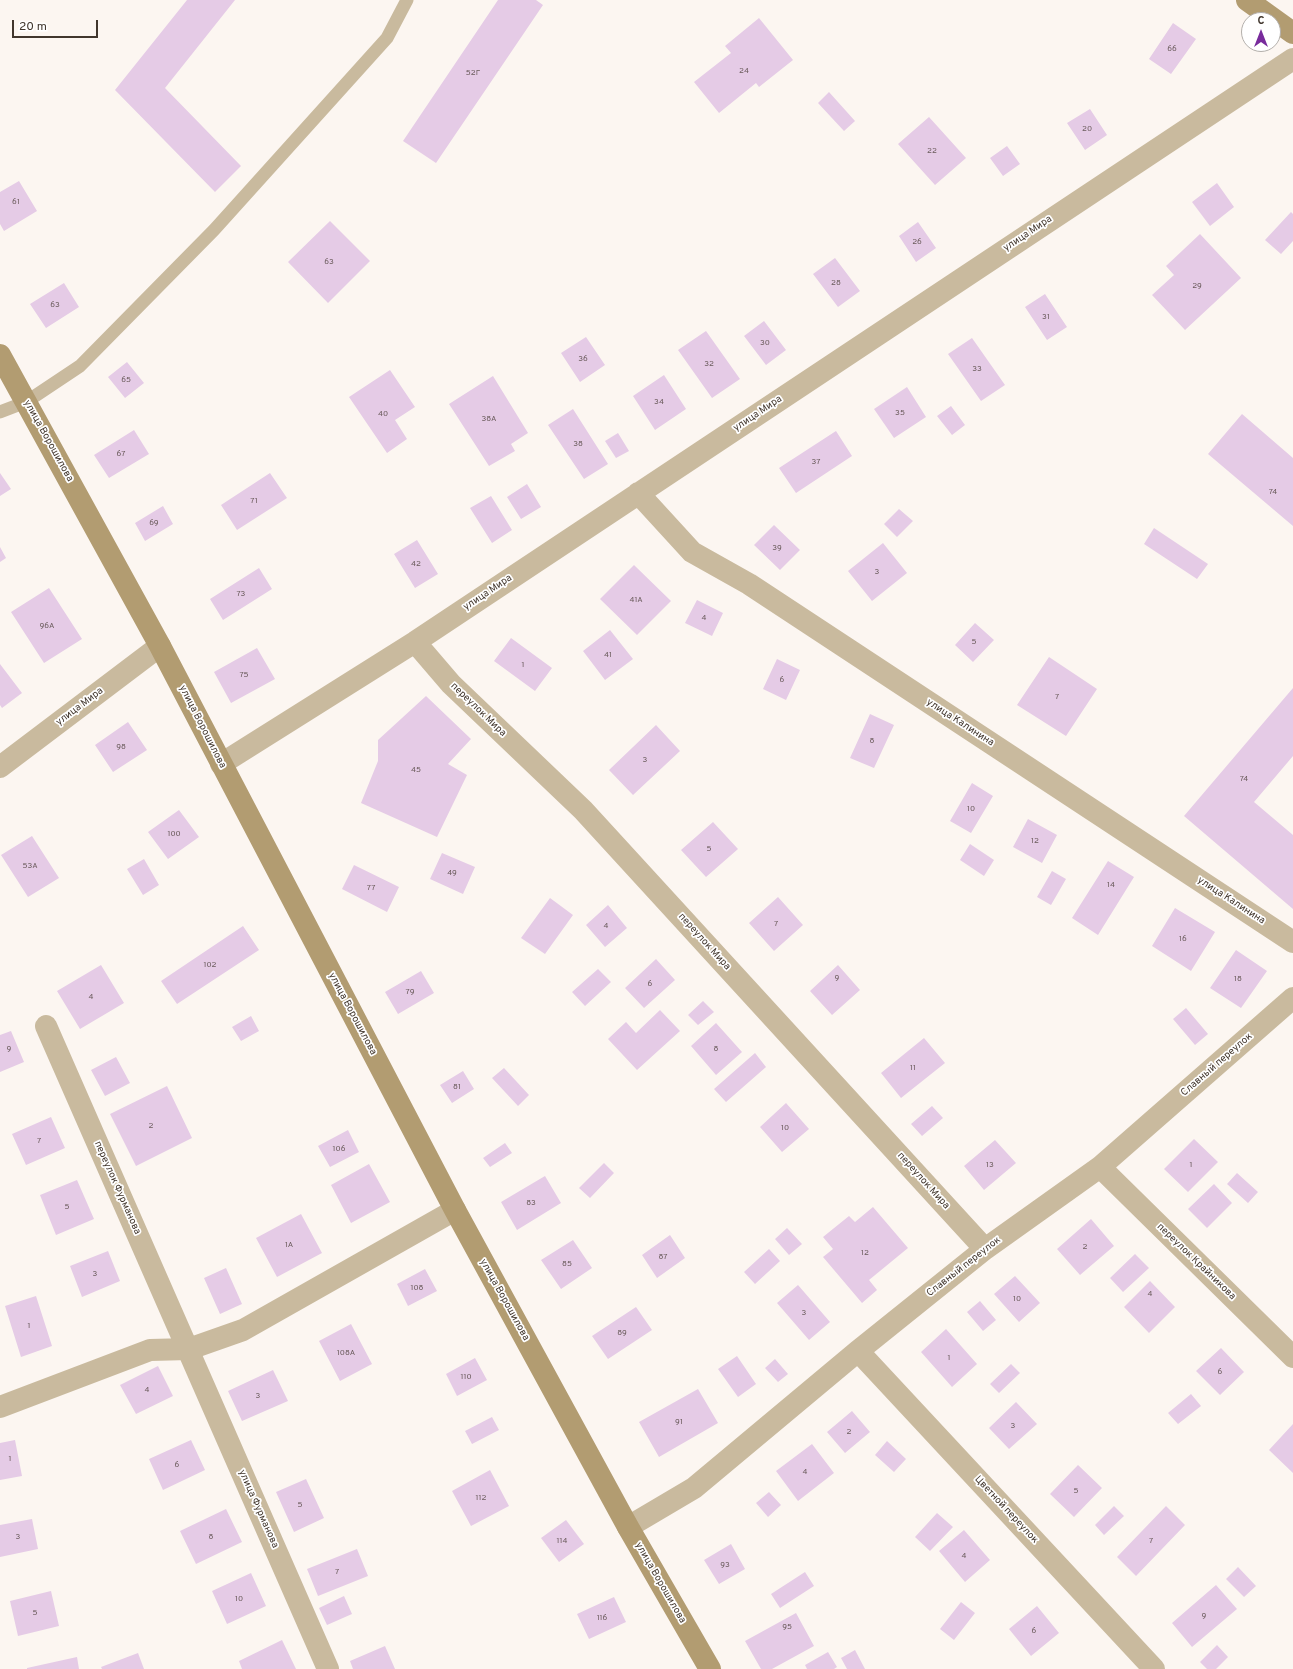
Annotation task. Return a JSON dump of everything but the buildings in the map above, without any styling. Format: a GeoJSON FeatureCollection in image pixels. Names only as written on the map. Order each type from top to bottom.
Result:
{"type":"FeatureCollection","features":[{"type":"Feature","properties":{"kind":"main road"},"geometry":{"type":"LineString","coordinates":[[1247,0],[1293,33]]}},
{"type":"Feature","properties":{"kind":"main road","name":"улица Ворошилова"},"geometry":{"type":"LineString","coordinates":[[0,355],[160,646],[455,1210],[628,1527],[710,1669]]}},
{"type":"Feature","properties":{"kind":"street","name":"улица Мира"},"geometry":{"type":"LineString","coordinates":[[221,764],[415,642],[1293,59]]}},
{"type":"Feature","properties":{"kind":"street","name":"улица Калинина"},"geometry":{"type":"LineString","coordinates":[[638,493],[692,552],[749,584],[1293,942]]}},
{"type":"Feature","properties":{"kind":"street","name":"переулок Мира"},"geometry":{"type":"LineString","coordinates":[[415,642],[451,684],[583,810],[986,1249]]}},
{"type":"Feature","properties":{"kind":"street","name":"улица Мира"},"geometry":{"type":"LineString","coordinates":[[0,767],[160,646]]}},
{"type":"Feature","properties":{"kind":"street","name":"Славный переулок"},"geometry":{"type":"LineString","coordinates":[[628,1527],[694,1488],[858,1351],[986,1249],[1100,1167],[1293,998]]}},
{"type":"Feature","properties":{"kind":"street","name":"переулок Фурманова"},"geometry":{"type":"LineString","coordinates":[[46,1026],[188,1349]]}},
{"type":"Feature","properties":{"kind":"street","name":"переулок Крайникова"},"geometry":{"type":"LineString","coordinates":[[1100,1167],[1293,1357]]}},
{"type":"Feature","properties":{"kind":"street"},"geometry":{"type":"LineString","coordinates":[[0,1407],[150,1350],[188,1349],[243,1330],[455,1210]]}},
{"type":"Feature","properties":{"kind":"street","name":"улица Фурманова"},"geometry":{"type":"LineString","coordinates":[[188,1349],[328,1669]]}},
{"type":"Feature","properties":{"kind":"street","name":"Цветной переулок"},"geometry":{"type":"LineString","coordinates":[[858,1351],[1154,1669]]}},
{"type":"Feature","properties":{"kind":"lane"},"geometry":{"type":"LineString","coordinates":[[0,412],[26,402],[80,366],[214,230],[387,38],[407,0]]}}]}
